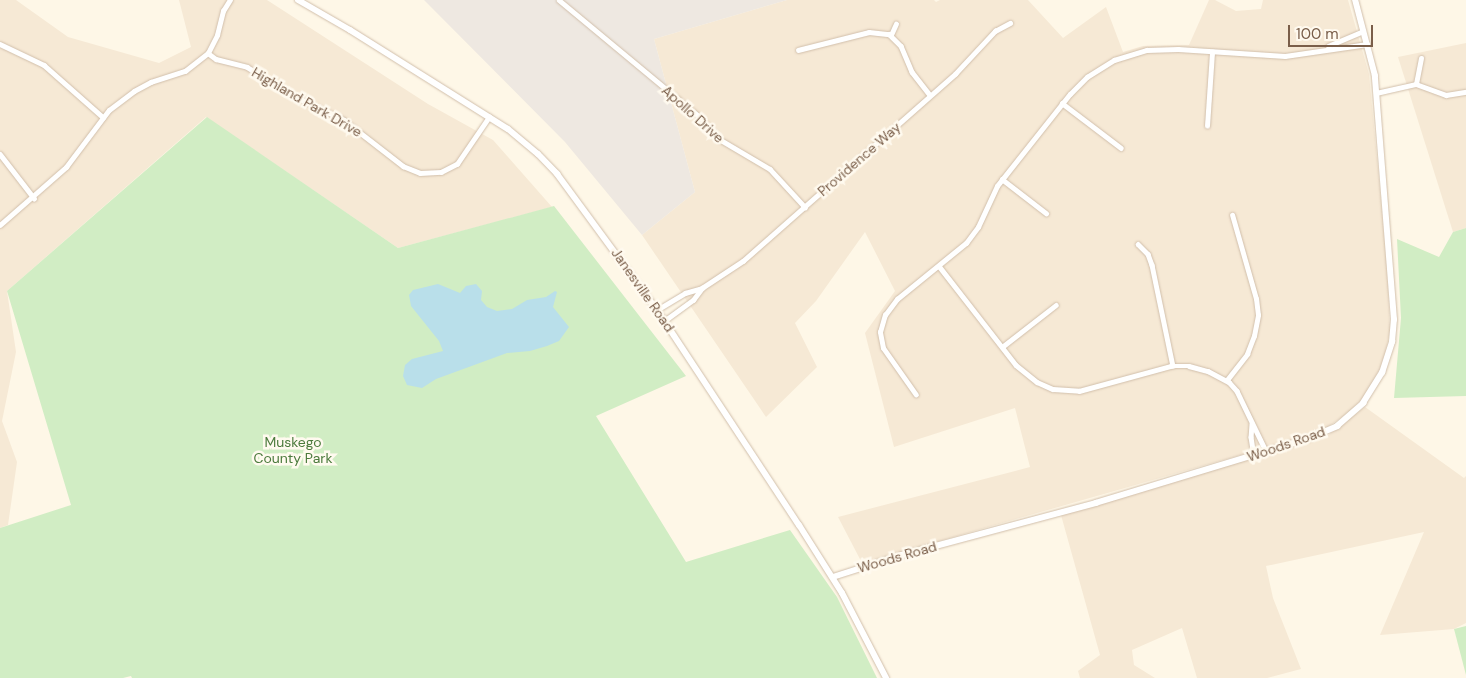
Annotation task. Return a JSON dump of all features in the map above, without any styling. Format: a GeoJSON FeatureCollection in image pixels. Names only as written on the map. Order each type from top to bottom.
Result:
{"type":"FeatureCollection","features":[{"type":"Feature","properties":{"kind":"main road","name":"Janesville Road"},"geometry":{"type":"LineString","coordinates":[[298,0],[350,30],[489,117],[521,139],[557,174],[664,320],[833,577],[886,678]]}},
{"type":"Feature","properties":{"kind":"street"},"geometry":{"type":"LineString","coordinates":[[0,225],[34,198],[66,167],[103,117],[134,91],[151,82],[185,71],[208,53],[217,35],[223,11],[230,0]]}},
{"type":"Feature","properties":{"kind":"street","name":"Apollo Drive"},"geometry":{"type":"LineString","coordinates":[[559,0],[700,117],[720,139],[770,169],[805,207]]}},
{"type":"Feature","properties":{"kind":"street","name":"Woods Road"},"geometry":{"type":"LineString","coordinates":[[833,577],[902,555],[1096,503],[1318,435],[1346,419],[1369,395],[1382,373],[1388,357],[1394,320],[1376,93],[1367,44],[1355,0]]}},
{"type":"Feature","properties":{"kind":"street","name":"Providence Way"},"geometry":{"type":"LineString","coordinates":[[657,310],[685,293],[702,288],[743,261],[965,64],[995,31],[1010,23]]}},
{"type":"Feature","properties":{"kind":"street"},"geometry":{"type":"LineString","coordinates":[[891,35],[896,24]]}},
{"type":"Feature","properties":{"kind":"street"},"geometry":{"type":"LineString","coordinates":[[1324,48],[1363,30]]}},
{"type":"Feature","properties":{"kind":"street"},"geometry":{"type":"LineString","coordinates":[[798,50],[869,32],[891,35],[901,46],[912,72],[930,95]]}},
{"type":"Feature","properties":{"kind":"street"},"geometry":{"type":"LineString","coordinates":[[0,44],[44,65],[103,117]]}},
{"type":"Feature","properties":{"kind":"street"},"geometry":{"type":"LineString","coordinates":[[916,395],[887,355],[880,332],[885,315],[891,305],[939,266],[973,235],[1002,179],[1062,104],[1092,73],[1125,55],[1158,48],[1285,56],[1324,48],[1367,44]]}},
{"type":"Feature","properties":{"kind":"street"},"geometry":{"type":"LineString","coordinates":[[1207,126],[1212,52]]}},
{"type":"Feature","properties":{"kind":"street","name":"Highland Park Drive"},"geometry":{"type":"LineString","coordinates":[[208,53],[216,59],[247,68],[287,92],[339,117],[354,126],[402,166],[420,173],[441,172],[457,164],[465,156],[489,117]]}},
{"type":"Feature","properties":{"kind":"street"},"geometry":{"type":"LineString","coordinates":[[1416,84],[1421,58]]}},
{"type":"Feature","properties":{"kind":"street"},"geometry":{"type":"LineString","coordinates":[[1376,93],[1416,84],[1446,95],[1466,92]]}},
{"type":"Feature","properties":{"kind":"street"},"geometry":{"type":"LineString","coordinates":[[1062,104],[1121,148]]}},
{"type":"Feature","properties":{"kind":"street"},"geometry":{"type":"LineString","coordinates":[[0,154],[34,198]]}},
{"type":"Feature","properties":{"kind":"street"},"geometry":{"type":"LineString","coordinates":[[1002,179],[1046,213]]}},
{"type":"Feature","properties":{"kind":"street"},"geometry":{"type":"LineString","coordinates":[[1227,380],[1247,354],[1254,336],[1258,315],[1256,300],[1232,215]]}},
{"type":"Feature","properties":{"kind":"street"},"geometry":{"type":"LineString","coordinates":[[1138,244],[1148,254],[1152,264],[1174,366]]}},
{"type":"Feature","properties":{"kind":"street"},"geometry":{"type":"LineString","coordinates":[[939,266],[1002,347],[1029,377],[1053,389],[1067,391],[1094,388],[1174,366],[1189,366],[1208,370],[1227,380],[1242,399],[1252,424],[1259,432],[1266,451]]}},
{"type":"Feature","properties":{"kind":"street","name":"Providence Way"},"geometry":{"type":"LineString","coordinates":[[664,320],[693,300],[702,288]]}},
{"type":"Feature","properties":{"kind":"street"},"geometry":{"type":"LineString","coordinates":[[1002,347],[1056,305]]}},
{"type":"Feature","properties":{"kind":"street"},"geometry":{"type":"LineString","coordinates":[[1252,424],[1251,437],[1254,455]]}},
{"type":"Feature","properties":{"kind":"shaded area"},"geometry":{"type":"Polygon","coordinates":[[[0,0],[16,0],[68,37],[159,63],[191,47],[179,0],[267,0],[428,104],[493,140],[552,207],[398,248],[206,117],[7,291],[16,352],[2,421],[17,462],[8,525],[0,528],[0,0]]]}},
{"type":"Feature","properties":{"kind":"shaded area"},"geometry":{"type":"Polygon","coordinates":[[[424,0],[787,0],[654,39],[695,192],[642,235],[565,142],[424,0]]]}},
{"type":"Feature","properties":{"kind":"shaded area"},"geometry":{"type":"Polygon","coordinates":[[[787,0],[934,0],[936,2],[940,0],[1028,0],[1063,38],[1106,7],[1123,52],[1143,46],[1189,45],[1209,0],[1215,0],[1236,11],[1261,9],[1263,0],[1348,0],[1369,74],[1387,264],[1390,331],[1384,360],[1367,394],[1348,413],[1329,426],[1286,442],[862,563],[838,517],[1030,467],[1015,408],[894,447],[865,333],[895,291],[865,232],[816,301],[795,323],[817,367],[766,417],[642,235],[695,192],[654,39],[787,0]]]}},
{"type":"Feature","properties":{"kind":"shaded area"},"geometry":{"type":"Polygon","coordinates":[[[1466,43],[1466,228],[1453,232],[1398,57],[1466,43]]]}},
{"type":"Feature","properties":{"kind":"shaded area"},"geometry":{"type":"Polygon","coordinates":[[[1365,407],[1464,478],[1466,476],[1466,623],[1454,629],[1380,635],[1424,532],[1266,566],[1273,598],[1301,669],[1267,678],[1197,678],[1182,628],[1132,650],[1134,665],[1155,678],[1080,678],[1078,671],[1100,655],[1061,515],[1327,436],[1365,407]]]}},
{"type":"Feature","properties":{"kind":"green space","name":"Muskego County Park"},"geometry":{"type":"Polygon","coordinates":[[[207,117],[398,248],[554,206],[686,376],[596,416],[686,562],[790,530],[837,597],[877,678],[132,678],[131,676],[123,678],[0,678],[0,528],[71,505],[7,291],[207,117]]]}},
{"type":"Feature","properties":{"kind":"green space"},"geometry":{"type":"Polygon","coordinates":[[[1466,228],[1466,396],[1394,398],[1401,318],[1397,239],[1439,257],[1453,232],[1466,228]]]}},
{"type":"Feature","properties":{"kind":"green space"},"geometry":{"type":"Polygon","coordinates":[[[1466,626],[1466,675],[1454,629],[1466,626]]]}},
{"type":"Feature","properties":{"kind":"water"},"geometry":{"type":"Polygon","coordinates":[[[438,284],[460,293],[466,286],[476,284],[482,291],[481,300],[487,307],[497,311],[512,309],[527,300],[546,297],[555,291],[557,292],[553,307],[569,327],[559,341],[547,346],[530,351],[507,353],[436,379],[422,388],[407,385],[403,376],[405,365],[412,359],[443,351],[439,341],[411,306],[409,295],[413,290],[438,284]]]}}]}
